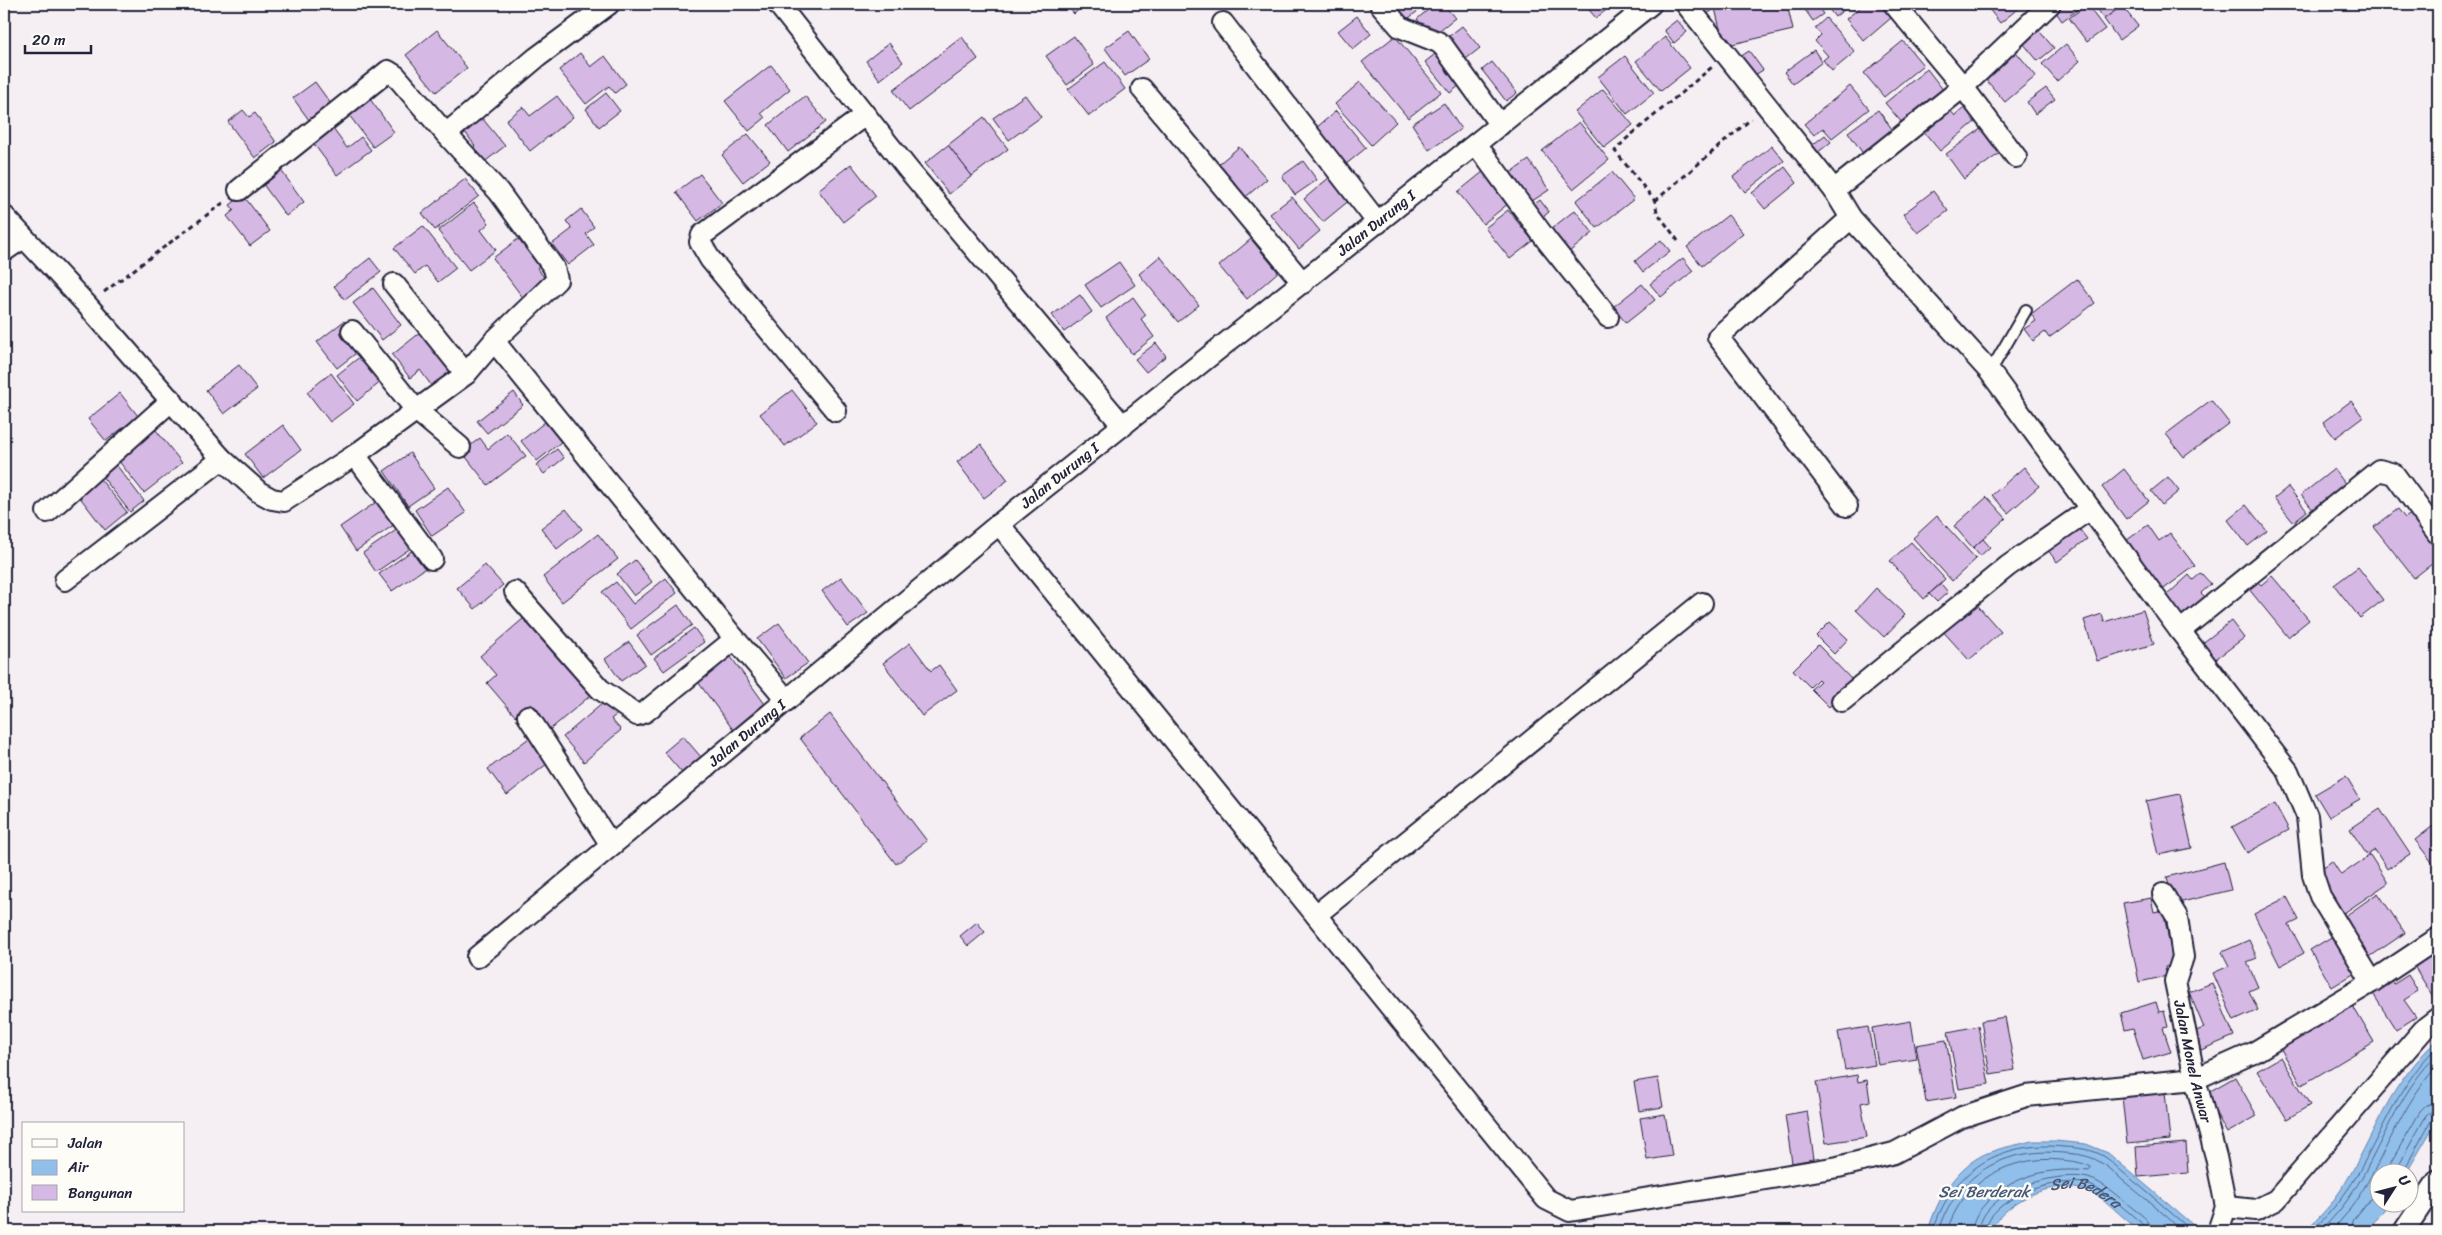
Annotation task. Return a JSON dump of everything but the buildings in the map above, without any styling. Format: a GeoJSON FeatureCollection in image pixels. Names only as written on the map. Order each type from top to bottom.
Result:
{"type":"FeatureCollection","features":[{"type":"Feature","properties":{"kind":"street"},"geometry":{"type":"LineString","coordinates":[[446,134],[536,58],[608,4]]}},
{"type":"Feature","properties":{"kind":"street"},"geometry":{"type":"LineString","coordinates":[[778,4],[865,115],[1123,426]]}},
{"type":"Feature","properties":{"kind":"street"},"geometry":{"type":"LineString","coordinates":[[1380,4],[1400,27],[1438,42],[1443,46],[1500,125]]}},
{"type":"Feature","properties":{"kind":"street","name":"Jalan Durung I"},"geometry":{"type":"LineString","coordinates":[[477,957],[999,524],[1652,4]]}},
{"type":"Feature","properties":{"kind":"street"},"geometry":{"type":"LineString","coordinates":[[1686,4],[1834,190],[1851,218],[1990,372],[2073,483],[2090,510],[2288,771],[2307,816],[2313,875],[2320,896],[2372,982]]}},
{"type":"Feature","properties":{"kind":"street"},"geometry":{"type":"LineString","coordinates":[[1894,4],[1963,87],[2016,156]]}},
{"type":"Feature","properties":{"kind":"street"},"geometry":{"type":"LineString","coordinates":[[1834,190],[1963,87],[2050,4]]}},
{"type":"Feature","properties":{"kind":"street"},"geometry":{"type":"LineString","coordinates":[[1223,23],[1378,222]]}},
{"type":"Feature","properties":{"kind":"street"},"geometry":{"type":"LineString","coordinates":[[4,216],[87,305],[222,458],[259,492],[272,499],[284,501],[355,455],[466,374],[494,341],[556,280],[557,273],[499,192],[396,76],[388,71],[239,190]]}},
{"type":"Feature","properties":{"kind":"street"},"geometry":{"type":"LineString","coordinates":[[1142,89],[1303,282]]}},
{"type":"Feature","properties":{"kind":"street"},"geometry":{"type":"LineString","coordinates":[[836,411],[710,260],[700,242],[702,235],[865,115]]}},
{"type":"Feature","properties":{"kind":"street"},"geometry":{"type":"LineString","coordinates":[[1476,144],[1548,242],[1608,317]]}},
{"type":"Feature","properties":{"kind":"street"},"geometry":{"type":"LineString","coordinates":[[1847,506],[1718,337],[1851,218]]}},
{"type":"Feature","properties":{"kind":"street"},"geometry":{"type":"LineString","coordinates":[[4,251],[23,238]]}},
{"type":"Feature","properties":{"kind":"street"},"geometry":{"type":"LineString","coordinates":[[394,284],[466,374]]}},
{"type":"Feature","properties":{"kind":"street"},"geometry":{"type":"LineString","coordinates":[[352,331],[416,410],[460,447]]}},
{"type":"Feature","properties":{"kind":"street"},"geometry":{"type":"LineString","coordinates":[[494,341],[734,638],[788,700]]}},
{"type":"Feature","properties":{"kind":"street"},"geometry":{"type":"LineString","coordinates":[[47,512],[172,400]]}},
{"type":"Feature","properties":{"kind":"street"},"geometry":{"type":"LineString","coordinates":[[355,455],[432,559]]}},
{"type":"Feature","properties":{"kind":"street"},"geometry":{"type":"LineString","coordinates":[[65,580],[222,458]]}},
{"type":"Feature","properties":{"kind":"street"},"geometry":{"type":"LineString","coordinates":[[2180,630],[2379,470],[2394,474],[2438,534]]}},
{"type":"Feature","properties":{"kind":"street"},"geometry":{"type":"LineString","coordinates":[[1842,701],[2008,566],[2090,510]]}},
{"type":"Feature","properties":{"kind":"street"},"geometry":{"type":"LineString","coordinates":[[999,524],[1546,1198],[1570,1211],[1838,1167],[1894,1153],[1962,1117],[2026,1096],[2195,1079],[2253,1053],[2372,982],[2438,938]]}},
{"type":"Feature","properties":{"kind":"street"},"geometry":{"type":"LineString","coordinates":[[515,592],[600,689],[637,715],[645,712],[734,638]]}},
{"type":"Feature","properties":{"kind":"street"},"geometry":{"type":"LineString","coordinates":[[1316,915],[1702,604]]}},
{"type":"Feature","properties":{"kind":"street"},"geometry":{"type":"LineString","coordinates":[[528,716],[611,845]]}},
{"type":"Feature","properties":{"kind":"street","name":"Jalan Monel Anwar"},"geometry":{"type":"LineString","coordinates":[[2162,894],[2177,917],[2183,957],[2175,981],[2195,1079],[2216,1157],[2226,1207],[2218,1231]]}},
{"type":"Feature","properties":{"kind":"street"},"geometry":{"type":"LineString","coordinates":[[2226,1207],[2256,1210],[2276,1200],[2425,1028],[2438,1018]]}},
{"type":"Feature","properties":{"kind":"street"},"geometry":{"type":"LineString","coordinates":[[2404,1231],[2435,1191]]}},
{"type":"Feature","properties":{"kind":"lane"},"geometry":{"type":"LineString","coordinates":[[1990,372],[2026,310]]}},
{"type":"Feature","properties":{"kind":"path"},"geometry":{"type":"LineString","coordinates":[[1678,241],[1657,212],[1655,201],[1616,154],[1616,148],[1726,56]]}},
{"type":"Feature","properties":{"kind":"path"},"geometry":{"type":"LineString","coordinates":[[1655,201],[1767,106]]}},
{"type":"Feature","properties":{"kind":"path"},"geometry":{"type":"LineString","coordinates":[[87,305],[239,190]]}},
{"type":"Feature","properties":{"kind":"water"},"geometry":{"type":"Polygon","coordinates":[[[2438,1039],[2438,1119],[2413,1162],[2370,1162],[2370,1212],[2382,1212],[2368,1231],[2303,1231],[2330,1205],[2341,1190],[2396,1089],[2438,1039]]]}},
{"type":"Feature","properties":{"kind":"water","name":"Sei Berderak"},"geometry":{"type":"Polygon","coordinates":[[[2032,1141],[2086,1144],[2108,1153],[2200,1231],[2162,1233],[2143,1231],[2101,1198],[2086,1191],[2071,1188],[2055,1188],[2024,1198],[1999,1218],[1989,1231],[1928,1231],[1943,1195],[1958,1174],[1968,1165],[1990,1152],[2032,1141]]]}},
{"type":"Feature","properties":{"kind":"water label","name":"Sei Bedera"},"geometry":{"type":"Point","coordinates":[2085,1195]}}]}
